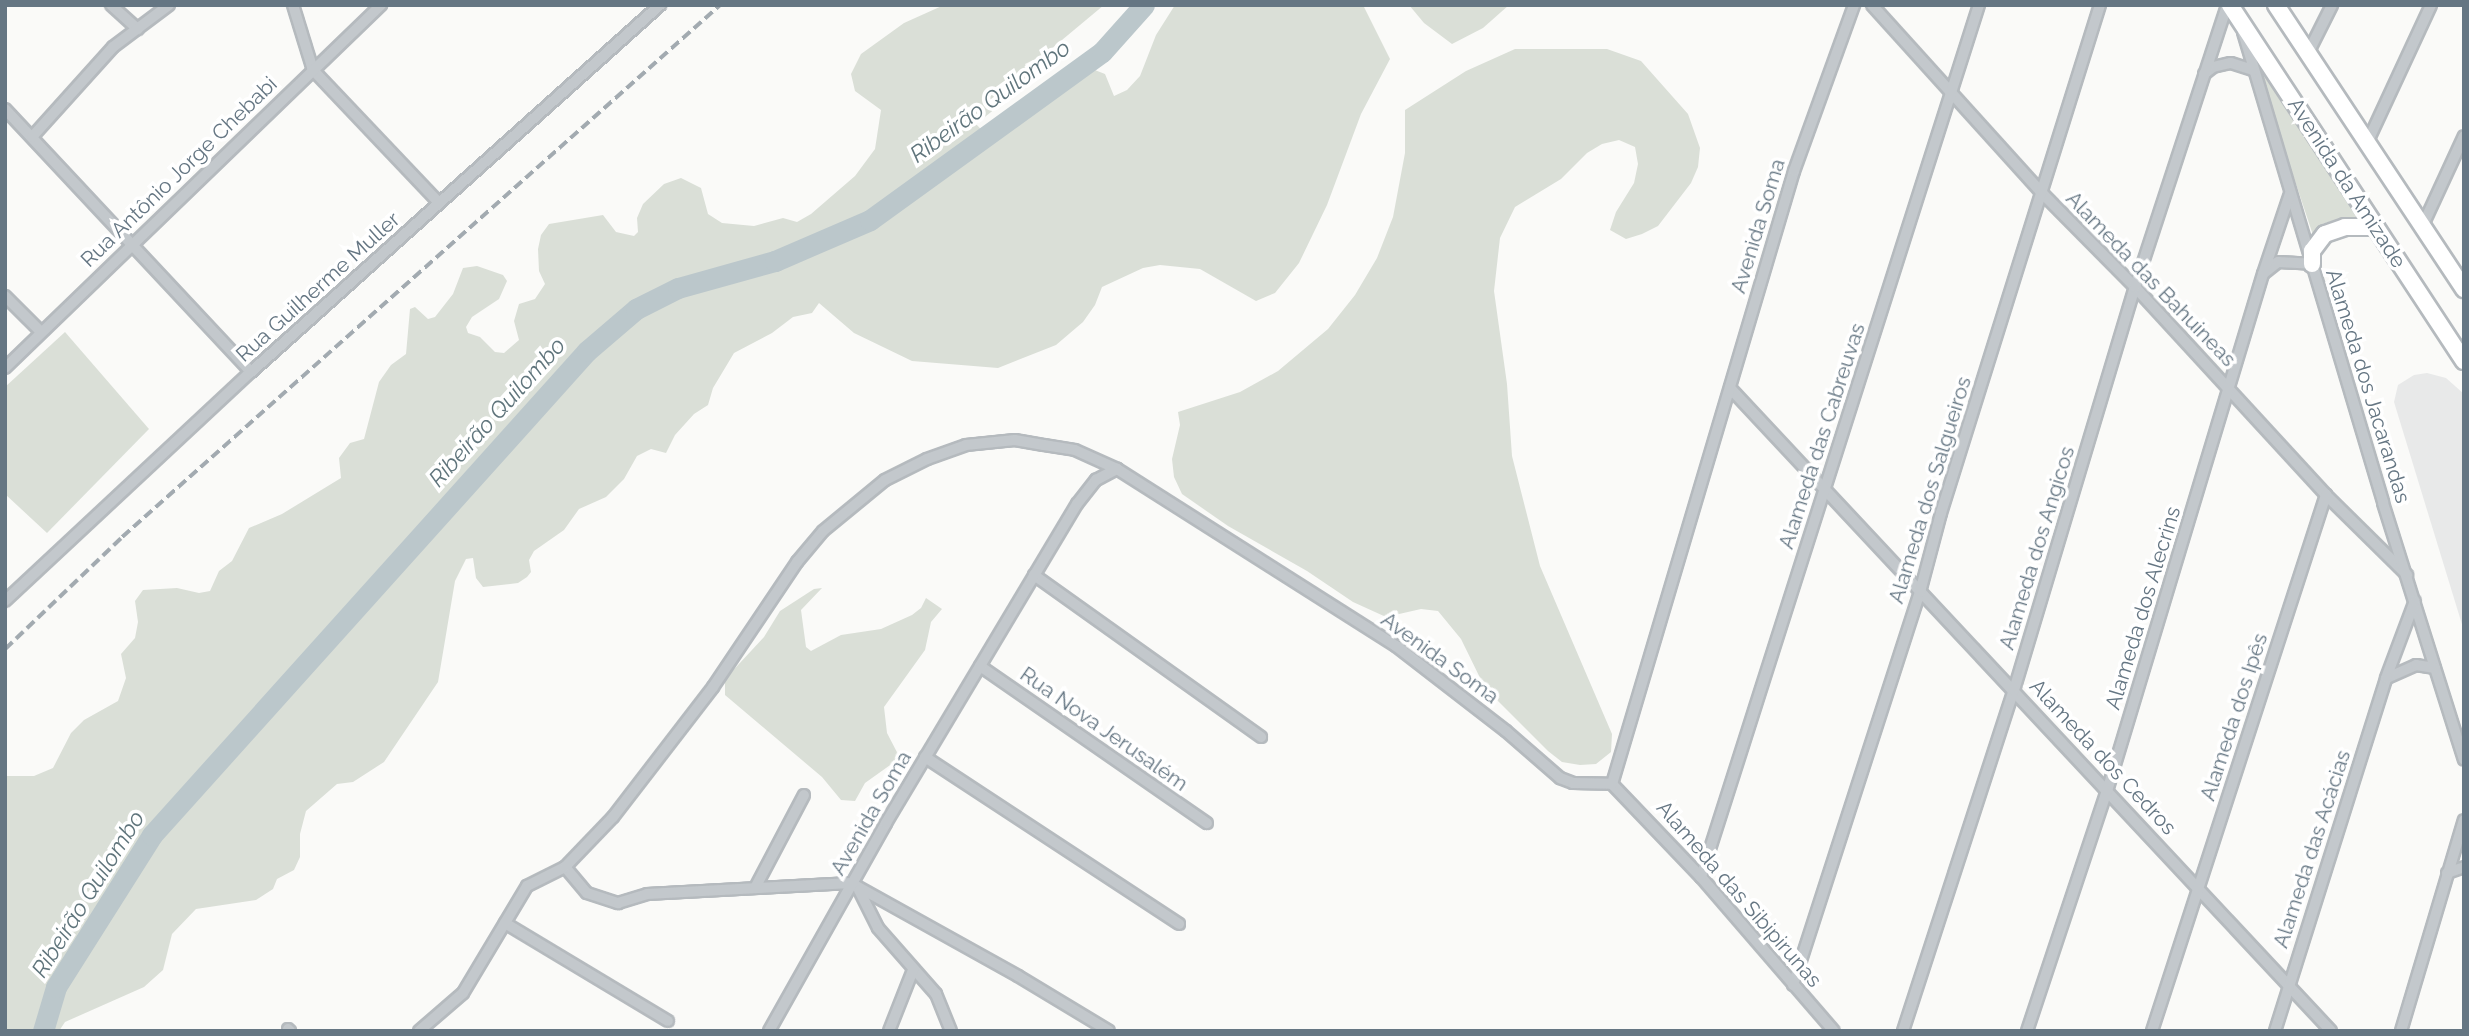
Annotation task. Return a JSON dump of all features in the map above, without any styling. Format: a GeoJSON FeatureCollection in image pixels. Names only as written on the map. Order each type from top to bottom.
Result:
{"type":"FeatureCollection","features":[{"type":"Feature","properties":{"kind":"main road","name":"Avenida da Amizade"},"geometry":{"type":"LineString","coordinates":[[2228,5],[2464,361]]}},
{"type":"Feature","properties":{"kind":"main road","name":"Avenida da Amizade"},"geometry":{"type":"LineString","coordinates":[[2276,5],[2464,289]]}},
{"type":"Feature","properties":{"kind":"main road"},"geometry":{"type":"LineString","coordinates":[[2312,264],[2312,251],[2325,234],[2345,227],[2376,227]]}},
{"type":"Feature","properties":{"kind":"street"},"geometry":{"type":"LineString","coordinates":[[111,5],[138,29]]}},
{"type":"Feature","properties":{"kind":"street"},"geometry":{"type":"LineString","coordinates":[[32,137],[97,63],[169,5]]}},
{"type":"Feature","properties":{"kind":"street"},"geometry":{"type":"LineString","coordinates":[[293,5],[313,70],[439,203]]}},
{"type":"Feature","properties":{"kind":"street","name":"Rua Antônio Jorge Chebabi"},"geometry":{"type":"LineString","coordinates":[[5,368],[381,5]]}},
{"type":"Feature","properties":{"kind":"street","name":"Rua Guilherme Muller"},"geometry":{"type":"LineString","coordinates":[[5,601],[251,372],[660,5]]}},
{"type":"Feature","properties":{"kind":"street","name":"Avenida Soma"},"geometry":{"type":"LineString","coordinates":[[769,1031],[855,886],[925,757],[1077,505],[1096,480],[1117,469],[1396,646],[1506,731],[1560,778],[1573,783],[1612,784],[1794,172],[1854,5]]}},
{"type":"Feature","properties":{"kind":"street","name":"Alameda das Bahuineas"},"geometry":{"type":"LineString","coordinates":[[1872,5],[2043,194],[2230,388],[2326,495],[2407,575]]}},
{"type":"Feature","properties":{"kind":"street","name":"Alameda das Cabreuvas"},"geometry":{"type":"LineString","coordinates":[[1701,877],[1979,5]]}},
{"type":"Feature","properties":{"kind":"street","name":"Alameda dos Salgueiros"},"geometry":{"type":"LineString","coordinates":[[1793,985],[1920,592],[1941,513],[2100,5]]}},
{"type":"Feature","properties":{"kind":"street","name":"Alameda dos Angicos"},"geometry":{"type":"LineString","coordinates":[[1903,1031],[2014,690],[2135,288],[2203,74],[2228,5]]}},
{"type":"Feature","properties":{"kind":"street"},"geometry":{"type":"LineString","coordinates":[[2308,54],[2332,5]]}},
{"type":"Feature","properties":{"kind":"street"},"geometry":{"type":"LineString","coordinates":[[2367,143],[2431,5]]}},
{"type":"Feature","properties":{"kind":"street","name":"Alameda dos Jacarandas"},"geometry":{"type":"LineString","coordinates":[[2240,21],[2290,194],[2464,760]]}},
{"type":"Feature","properties":{"kind":"street"},"geometry":{"type":"LineString","coordinates":[[2203,74],[2213,67],[2231,63],[2253,71]]}},
{"type":"Feature","properties":{"kind":"street"},"geometry":{"type":"LineString","coordinates":[[5,108],[133,242],[251,372]]}},
{"type":"Feature","properties":{"kind":"street"},"geometry":{"type":"LineString","coordinates":[[2422,227],[2464,136]]}},
{"type":"Feature","properties":{"kind":"street","name":"Alameda dos Alecrins"},"geometry":{"type":"LineString","coordinates":[[2027,1031],[2107,791],[2263,274],[2290,194]]}},
{"type":"Feature","properties":{"kind":"street"},"geometry":{"type":"LineString","coordinates":[[2263,274],[2277,262],[2312,264]]}},
{"type":"Feature","properties":{"kind":"street"},"geometry":{"type":"LineString","coordinates":[[5,296],[41,332]]}},
{"type":"Feature","properties":{"kind":"street","name":"Alameda dos Cedros"},"geometry":{"type":"LineString","coordinates":[[1730,388],[2331,1031]]}},
{"type":"Feature","properties":{"kind":"street"},"geometry":{"type":"LineString","coordinates":[[419,1031],[463,993],[527,886],[565,866],[613,817],[713,687],[797,562],[823,531],[885,480],[927,459],[988,441],[1015,440],[1075,450],[1117,469]]}},
{"type":"Feature","properties":{"kind":"street","name":"Alameda dos Ipês"},"geometry":{"type":"LineString","coordinates":[[2152,1031],[2326,495]]}},
{"type":"Feature","properties":{"kind":"street"},"geometry":{"type":"LineString","coordinates":[[1034,575],[1261,737]]}},
{"type":"Feature","properties":{"kind":"street","name":"Alameda das Acácias"},"geometry":{"type":"LineString","coordinates":[[2275,1031],[2386,678],[2415,601]]}},
{"type":"Feature","properties":{"kind":"street"},"geometry":{"type":"LineString","coordinates":[[2386,678],[2416,665],[2435,668]]}},
{"type":"Feature","properties":{"kind":"street","name":"Rua Nova Jerusalém"},"geometry":{"type":"LineString","coordinates":[[980,666],[1207,823]]}},
{"type":"Feature","properties":{"kind":"street"},"geometry":{"type":"LineString","coordinates":[[925,757],[1179,924]]}},
{"type":"Feature","properties":{"kind":"street","name":"Alameda das Sibipirunas"},"geometry":{"type":"LineString","coordinates":[[1612,784],[1701,877],[1834,1031]]}},
{"type":"Feature","properties":{"kind":"street"},"geometry":{"type":"LineString","coordinates":[[755,888],[804,794]]}},
{"type":"Feature","properties":{"kind":"street"},"geometry":{"type":"LineString","coordinates":[[2402,1031],[2464,820]]}},
{"type":"Feature","properties":{"kind":"street"},"geometry":{"type":"LineString","coordinates":[[565,866],[587,893],[618,903],[647,894],[855,886],[1018,976],[1109,1031]]}},
{"type":"Feature","properties":{"kind":"street"},"geometry":{"type":"LineString","coordinates":[[2447,873],[2464,867]]}},
{"type":"Feature","properties":{"kind":"street"},"geometry":{"type":"LineString","coordinates":[[855,886],[877,928],[936,994],[951,1031]]}},
{"type":"Feature","properties":{"kind":"street"},"geometry":{"type":"LineString","coordinates":[[505,923],[668,1021]]}},
{"type":"Feature","properties":{"kind":"street"},"geometry":{"type":"LineString","coordinates":[[889,1031],[913,971]]}},
{"type":"Feature","properties":{"kind":"shaded area"},"geometry":{"type":"Polygon","coordinates":[[[944,5],[1104,5],[1044,55],[1025,64],[1028,70],[1021,88],[976,124],[991,140],[1010,131],[1082,65],[1105,74],[1114,96],[1127,90],[1140,76],[1156,35],[1175,5],[1363,5],[1390,59],[1361,114],[1327,205],[1299,263],[1275,293],[1256,301],[1200,269],[1160,265],[1143,268],[1102,287],[1095,305],[1083,322],[1056,345],[998,368],[912,361],[854,333],[819,303],[812,313],[793,317],[772,333],[734,353],[713,388],[708,405],[694,414],[675,435],[666,453],[651,449],[637,456],[624,479],[606,497],[579,509],[564,530],[534,551],[529,560],[531,572],[527,577],[518,583],[483,587],[476,578],[473,558],[466,559],[455,581],[438,682],[384,762],[353,782],[337,784],[306,811],[300,834],[300,857],[294,870],[277,879],[273,889],[256,900],[196,909],[172,934],[163,970],[144,987],[65,1022],[59,1031],[5,1031],[5,776],[34,776],[53,768],[71,733],[84,720],[118,701],[126,678],[121,654],[135,638],[138,622],[135,601],[143,590],[177,588],[199,593],[210,591],[219,571],[232,561],[249,528],[282,514],[341,478],[339,458],[350,443],[364,439],[379,382],[391,365],[406,354],[410,309],[415,307],[428,319],[435,317],[453,294],[463,268],[477,266],[503,275],[507,281],[499,299],[472,317],[466,327],[468,333],[480,337],[495,352],[504,353],[519,340],[514,321],[519,304],[535,299],[545,284],[539,271],[538,249],[541,235],[549,224],[603,215],[616,232],[634,236],[638,232],[637,218],[643,204],[664,184],[681,178],[701,188],[708,214],[722,223],[754,226],[783,218],[797,222],[811,214],[855,176],[875,149],[881,110],[855,91],[851,74],[861,54],[904,23],[944,5]]]}},
{"type":"Feature","properties":{"kind":"shaded area"},"geometry":{"type":"Polygon","coordinates":[[[1409,5],[1509,5],[1483,28],[1452,44],[1424,23],[1409,5]]]}},
{"type":"Feature","properties":{"kind":"shaded area"},"geometry":{"type":"Polygon","coordinates":[[[1515,49],[1607,49],[1641,61],[1688,114],[1700,148],[1698,167],[1691,183],[1658,226],[1642,234],[1626,239],[1610,230],[1616,212],[1634,183],[1638,164],[1635,147],[1619,140],[1602,144],[1587,153],[1561,179],[1515,207],[1500,238],[1494,291],[1507,384],[1512,456],[1540,566],[1612,734],[1611,752],[1596,764],[1562,762],[1548,751],[1485,688],[1461,639],[1438,611],[1421,609],[1386,617],[1353,602],[1307,571],[1228,526],[1182,494],[1174,477],[1172,459],[1180,425],[1178,412],[1240,392],[1278,371],[1328,329],[1355,295],[1377,258],[1393,217],[1405,153],[1405,110],[1466,71],[1515,49]]]}},
{"type":"Feature","properties":{"kind":"shaded area"},"geometry":{"type":"Polygon","coordinates":[[[2256,64],[2365,221],[2345,217],[2322,224],[2313,235],[2256,64]]]}},
{"type":"Feature","properties":{"kind":"shaded area"},"geometry":{"type":"Polygon","coordinates":[[[65,332],[149,429],[47,533],[5,494],[5,387],[65,332]]]}},
{"type":"Feature","properties":{"kind":"shaded area"},"geometry":{"type":"Polygon","coordinates":[[[2427,373],[2446,378],[2464,394],[2464,631],[2394,402],[2398,385],[2414,375],[2427,373]]]}},
{"type":"Feature","properties":{"kind":"shaded area"},"geometry":{"type":"Polygon","coordinates":[[[822,588],[801,610],[806,647],[811,651],[841,635],[881,629],[912,615],[921,608],[926,598],[942,609],[931,622],[925,650],[884,707],[887,733],[900,758],[865,783],[855,801],[841,800],[822,777],[725,695],[725,679],[764,637],[780,611],[814,589],[822,588]]]}},
{"type":"Feature","properties":{"kind":"waterway","name":"Ribeirão Quilombo"},"geometry":{"type":"LineString","coordinates":[[43,1031],[56,987],[152,835],[587,351],[636,309],[678,288],[775,261],[870,220],[1102,52],[1144,5]]}},
{"type":"Feature","properties":{"kind":"railway"},"geometry":{"type":"LineString","coordinates":[[5,649],[122,537],[720,5]]}}]}
